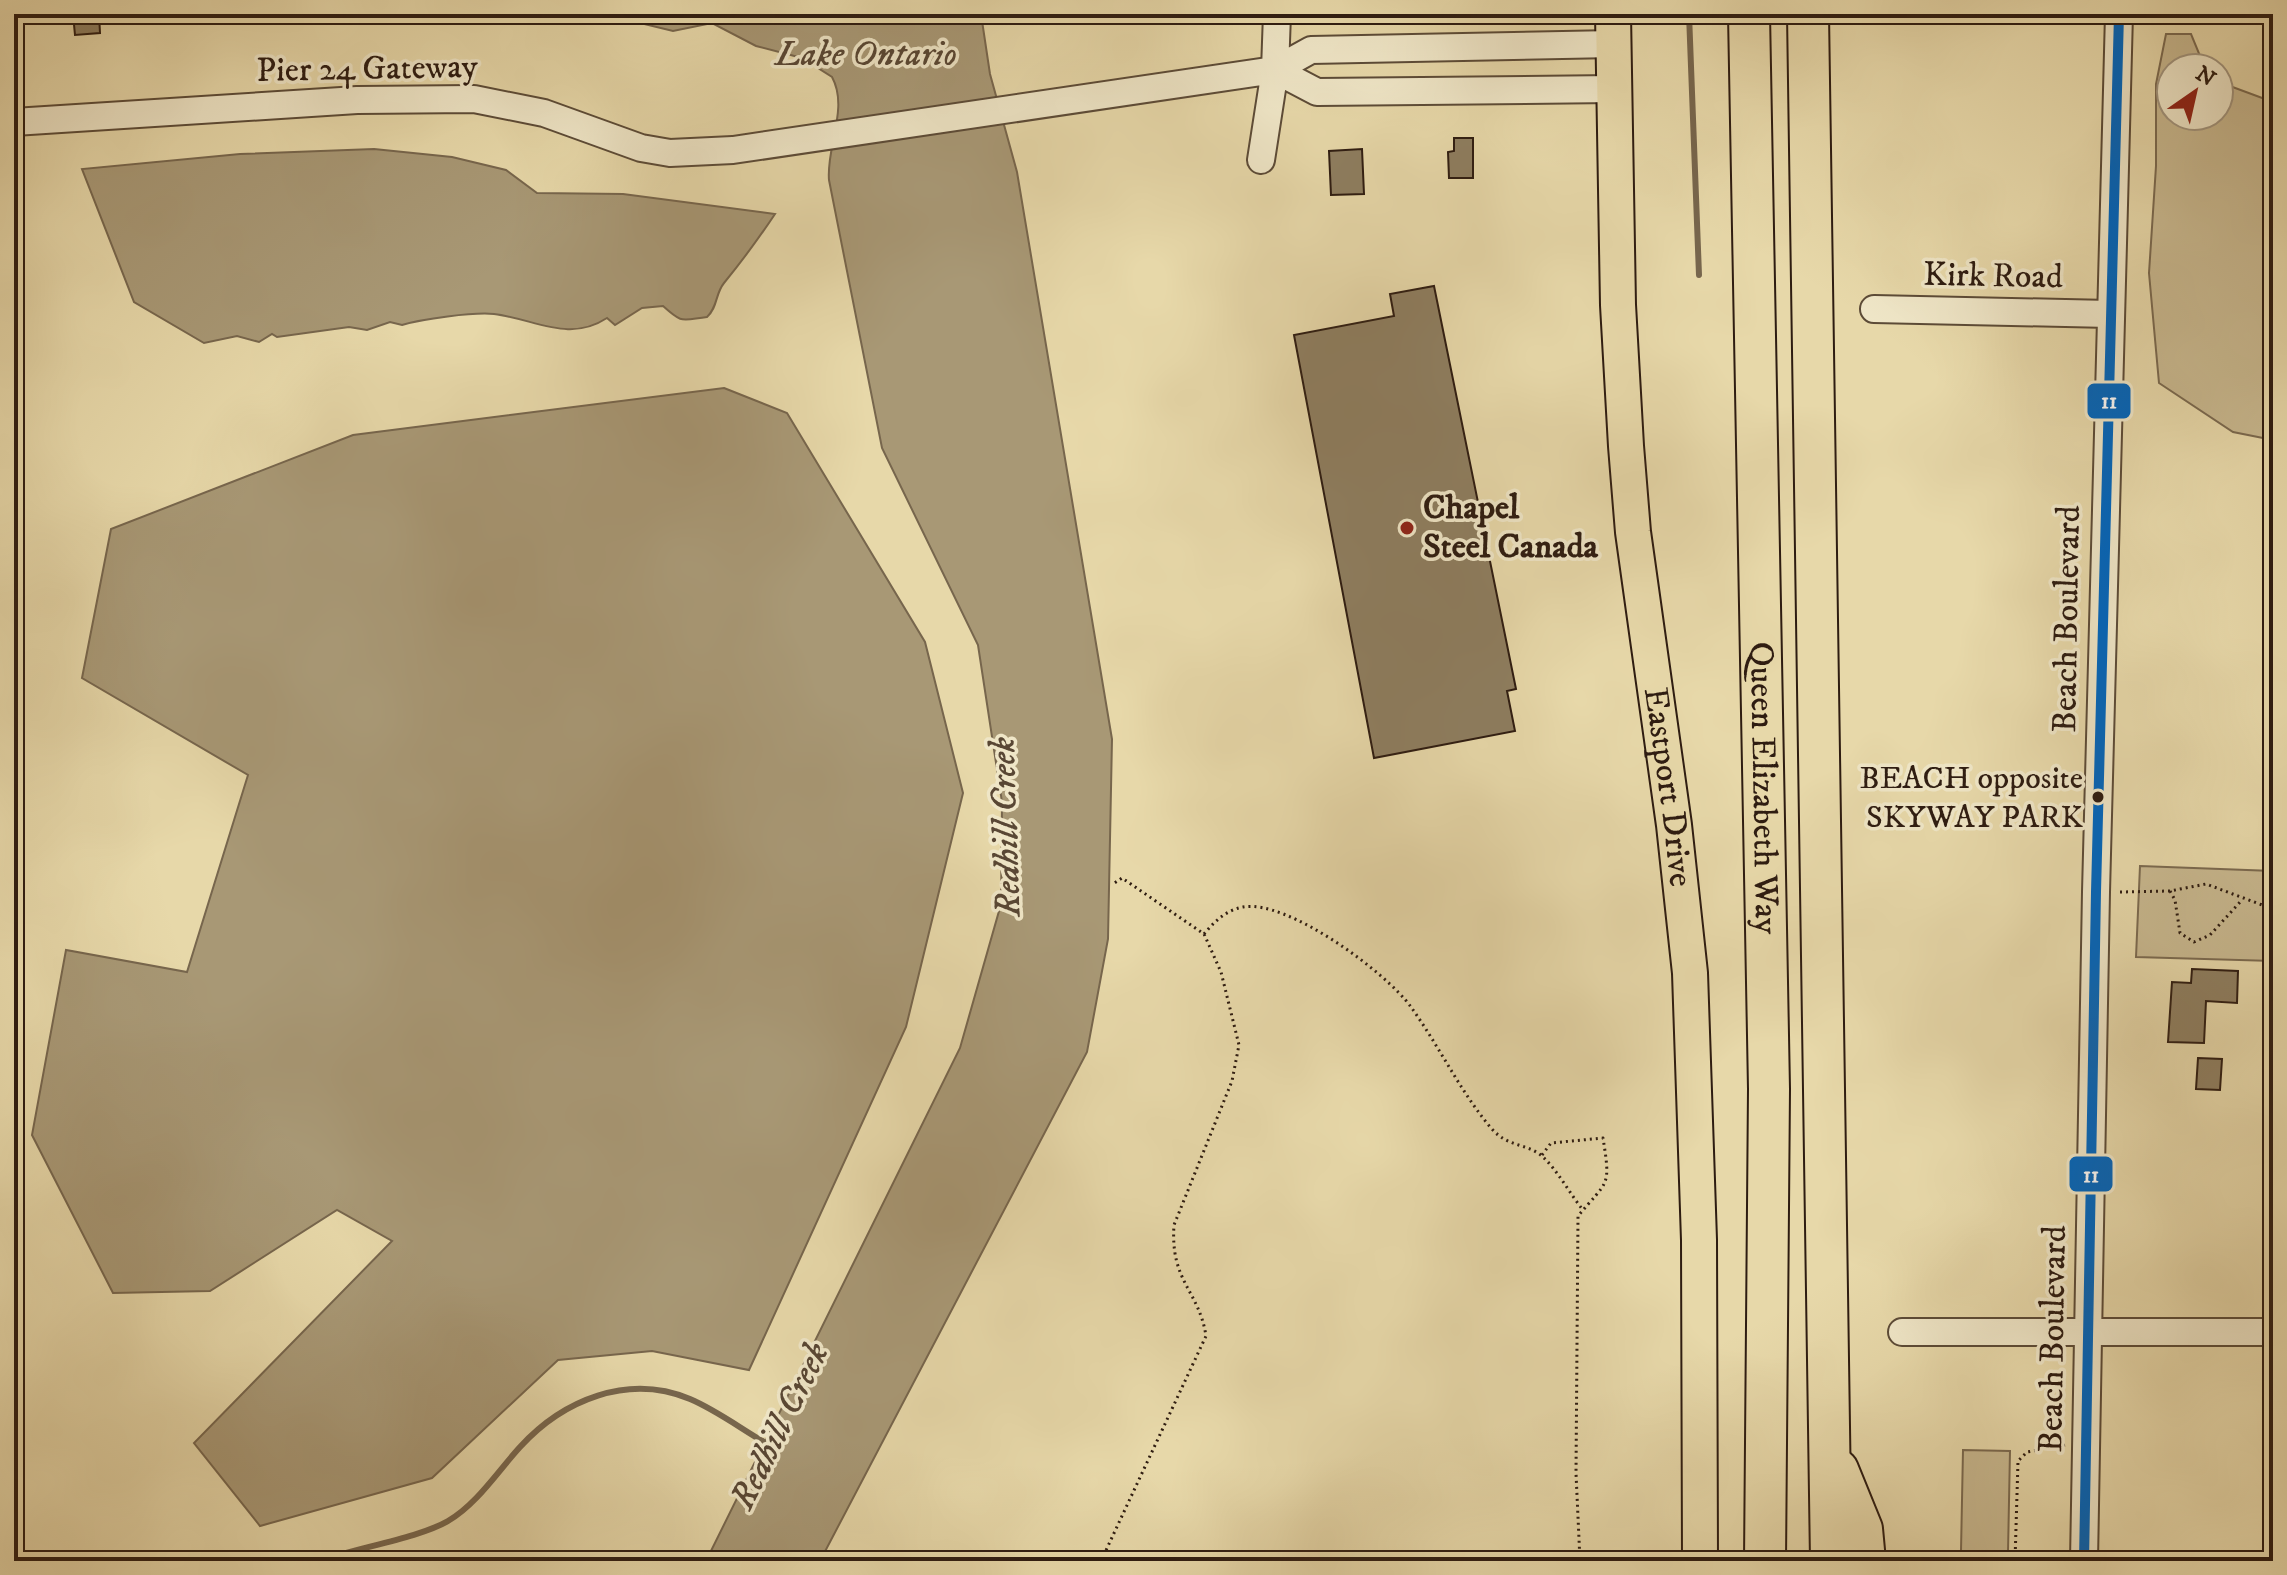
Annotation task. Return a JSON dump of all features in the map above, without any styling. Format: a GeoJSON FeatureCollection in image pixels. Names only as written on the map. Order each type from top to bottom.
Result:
{"type":"FeatureCollection","features":[{"type":"Feature","properties":{"kind":"highway","name":"Queen Elizabeth Way"},"geometry":{"type":"LineString","coordinates":[[1749,14],[1769,1089],[1765,1561]]}},
{"type":"Feature","properties":{"kind":"highway","name":"Queen Elizabeth Way"},"geometry":{"type":"LineString","coordinates":[[1808,14],[1831,1561]]}},
{"type":"Feature","properties":{"kind":"highway"},"geometry":{"type":"LineString","coordinates":[[1830,1447],[1862,1529],[1865,1561]]}},
{"type":"Feature","properties":{"kind":"main road","name":"Eastport Drive"},"geometry":{"type":"LineString","coordinates":[[1613,29],[1620,358],[1633,532],[1672,811],[1690,973],[1699,1225],[1700,1561]]}},
{"type":"Feature","properties":{"kind":"street"},"geometry":{"type":"LineString","coordinates":[[1261,160],[1275,70],[1277,14]]}},
{"type":"Feature","properties":{"kind":"street","name":"Beach Boulevard"},"geometry":{"type":"LineString","coordinates":[[2084,1561],[2096,892],[2119,14]]}},
{"type":"Feature","properties":{"kind":"street"},"geometry":{"type":"LineString","coordinates":[[1275,70],[1311,50],[1613,29]]}},
{"type":"Feature","properties":{"kind":"street"},"geometry":{"type":"LineString","coordinates":[[1275,70],[1317,92],[1614,89]]}},
{"type":"Feature","properties":{"kind":"street","name":"Pier 24 Gateway"},"geometry":{"type":"LineString","coordinates":[[14,122],[427,97],[510,103],[641,148],[670,153],[733,150],[1275,70]]}},
{"type":"Feature","properties":{"kind":"street","name":"Kirk Road"},"geometry":{"type":"LineString","coordinates":[[1874,309],[2110,314]]}},
{"type":"Feature","properties":{"kind":"street"},"geometry":{"type":"LineString","coordinates":[[1902,1332],[2273,1332]]}},
{"type":"Feature","properties":{"kind":"path"},"geometry":{"type":"LineString","coordinates":[[1101,1561],[1206,1336],[1203,1318],[1177,1274],[1174,1225],[1232,1081],[1239,1045],[1221,972],[1204,934],[1122,878],[1113,884]]}},
{"type":"Feature","properties":{"kind":"path"},"geometry":{"type":"LineString","coordinates":[[2096,892],[2170,891],[2206,884],[2225,889],[2242,900],[2273,909]]}},
{"type":"Feature","properties":{"kind":"path"},"geometry":{"type":"LineString","coordinates":[[2170,891],[2175,900],[2180,933],[2194,942],[2210,935],[2242,900]]}},
{"type":"Feature","properties":{"kind":"path"},"geometry":{"type":"LineString","coordinates":[[1204,934],[1216,919],[1243,907],[1274,910],[1315,931],[1385,976],[1410,1006],[1483,1119],[1502,1141],[1542,1155],[1583,1210]]}},
{"type":"Feature","properties":{"kind":"path"},"geometry":{"type":"LineString","coordinates":[[1542,1155],[1551,1143],[1603,1138],[1608,1170],[1606,1184],[1578,1216],[1576,1473],[1580,1561]]}},
{"type":"Feature","properties":{"kind":"path"},"geometry":{"type":"LineString","coordinates":[[2015,1561],[2018,1461],[2027,1452],[2042,1447],[2087,1442]]}},
{"type":"Feature","properties":{"kind":"shaded area"},"geometry":{"type":"Polygon","coordinates":[[[2166,34],[2191,34],[2198,52],[2162,52],[2166,34]]]}},
{"type":"Feature","properties":{"kind":"shaded area"},"geometry":{"type":"Polygon","coordinates":[[[2235,88],[2273,102],[2273,440],[2233,432],[2159,383],[2149,273],[2156,132],[2235,132],[2235,88]]]}},
{"type":"Feature","properties":{"kind":"shaded area"},"geometry":{"type":"Polygon","coordinates":[[[2140,866],[2273,871],[2273,961],[2136,957],[2140,866]]]}},
{"type":"Feature","properties":{"kind":"shaded area"},"geometry":{"type":"Polygon","coordinates":[[[1963,1450],[2010,1451],[2008,1553],[1961,1551],[1963,1450]]]}},
{"type":"Feature","properties":{"kind":"water"},"geometry":{"type":"Polygon","coordinates":[[[603,14],[981,14],[990,74],[1017,172],[1112,739],[1108,939],[1087,1052],[820,1561],[706,1561],[960,1048],[1001,904],[1002,802],[978,645],[882,448],[829,180],[838,115],[837,89],[832,77],[802,58],[756,46],[712,23],[673,31],[603,14]]]}},
{"type":"Feature","properties":{"kind":"water"},"geometry":{"type":"Polygon","coordinates":[[[374,149],[452,157],[506,170],[537,193],[623,194],[775,214],[721,287],[707,317],[683,319],[663,306],[642,308],[615,325],[607,318],[579,329],[565,329],[494,314],[474,314],[402,325],[390,322],[367,330],[349,327],[277,337],[272,334],[259,342],[237,336],[204,343],[134,302],[82,169],[240,154],[374,149]]]}},
{"type":"Feature","properties":{"kind":"water"},"geometry":{"type":"Polygon","coordinates":[[[724,388],[787,413],[925,642],[963,793],[906,1027],[749,1370],[652,1351],[558,1360],[432,1478],[260,1526],[194,1443],[392,1241],[337,1210],[210,1291],[113,1293],[32,1135],[66,950],[187,972],[248,775],[82,678],[111,529],[353,435],[724,388]]]}},
{"type":"Feature","properties":{"kind":"building"},"geometry":{"type":"Polygon","coordinates":[[[73,14],[99,14],[100,33],[75,35],[73,14]]]}},
{"type":"Feature","properties":{"kind":"building"},"geometry":{"type":"Polygon","coordinates":[[[1454,138],[1473,138],[1473,178],[1449,178],[1448,152],[1454,151],[1454,138]]]}},
{"type":"Feature","properties":{"kind":"building"},"geometry":{"type":"Polygon","coordinates":[[[1362,149],[1364,194],[1331,195],[1329,151],[1362,149]]]}},
{"type":"Feature","properties":{"kind":"building","name":"Chapel Steel Canada"},"geometry":{"type":"Polygon","coordinates":[[[1434,286],[1516,689],[1507,691],[1515,731],[1374,758],[1294,335],[1394,316],[1390,294],[1434,286]]]}},
{"type":"Feature","properties":{"kind":"building"},"geometry":{"type":"Polygon","coordinates":[[[2192,969],[2238,971],[2237,1003],[2206,1001],[2204,1043],[2168,1042],[2172,982],[2191,983],[2192,969]]]}},
{"type":"Feature","properties":{"kind":"building"},"geometry":{"type":"Polygon","coordinates":[[[2198,1058],[2222,1059],[2220,1090],[2196,1089],[2198,1058]]]}},
{"type":"Feature","properties":{"kind":"waterway"},"geometry":{"type":"LineString","coordinates":[[1689,14],[1699,275]]}},
{"type":"Feature","properties":{"kind":"waterway","name":"Redhill Creek"},"geometry":{"type":"LineString","coordinates":[[320,1561],[421,1533],[448,1521],[478,1496],[537,1430],[576,1404],[620,1390],[667,1392],[690,1399],[764,1442]]}},
{"type":"Feature","properties":{"kind":"transit line","name":"11"},"geometry":{"type":"LineString","coordinates":[[2084,1561],[2096,892],[2119,14]]}},
{"type":"Feature","properties":{"kind":"place","name":"Chapel Steel Canada"},"geometry":{"type":"Point","coordinates":[1407,528]}},
{"type":"Feature","properties":{"kind":"place","name":"BEACH opposite SKYWAY PARK"},"geometry":{"type":"Point","coordinates":[2098,797]}},
{"type":"Feature","properties":{"kind":"water label","name":"Lake Ontario"},"geometry":{"type":"Point","coordinates":[866,54]}}]}
